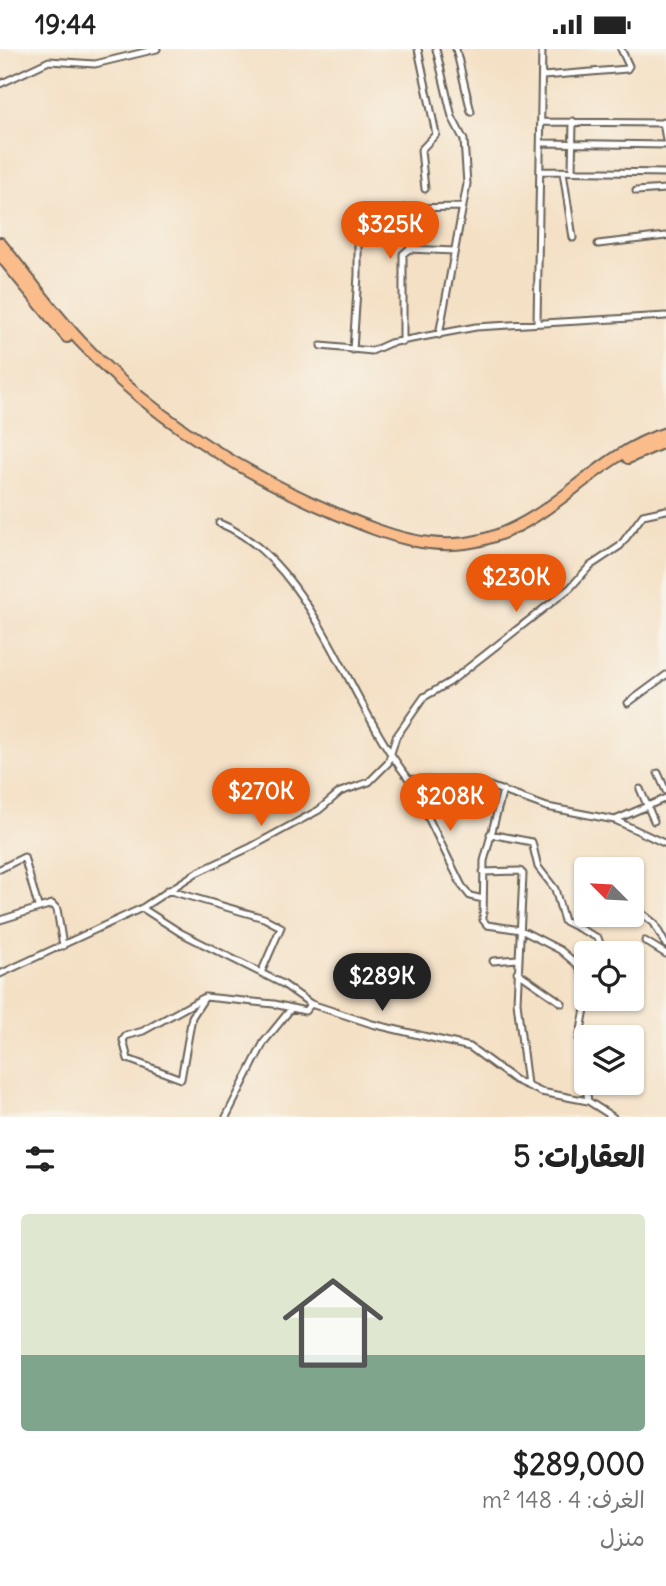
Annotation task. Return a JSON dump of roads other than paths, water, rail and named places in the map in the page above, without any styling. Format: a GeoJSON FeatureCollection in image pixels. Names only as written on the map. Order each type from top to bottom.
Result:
{"type":"FeatureCollection","features":[{"type":"Feature","properties":{"kind":"highway"},"geometry":{"type":"LineString","coordinates":[[0,243],[80,341],[136,394],[177,426],[231,461],[285,491],[401,539],[458,544],[506,533],[539,516],[629,449],[666,433]]}},
{"type":"Feature","properties":{"kind":"highway"},"geometry":{"type":"LineString","coordinates":[[0,255],[58,327],[93,365],[172,431],[260,486],[386,542],[415,549],[444,551],[503,541],[558,511],[633,455],[666,441]]}},
{"type":"Feature","properties":{"kind":"street"},"geometry":{"type":"LineString","coordinates":[[0,83],[49,61],[90,64],[116,54],[157,49]]}},
{"type":"Feature","properties":{"kind":"street"},"geometry":{"type":"LineString","coordinates":[[418,49],[436,134],[421,150],[425,189]]}},
{"type":"Feature","properties":{"kind":"street"},"geometry":{"type":"LineString","coordinates":[[436,49],[452,117],[464,140],[467,184],[439,335]]}},
{"type":"Feature","properties":{"kind":"street"},"geometry":{"type":"LineString","coordinates":[[456,49],[471,112]]}},
{"type":"Feature","properties":{"kind":"street"},"geometry":{"type":"LineString","coordinates":[[537,322],[543,143],[542,49]]}},
{"type":"Feature","properties":{"kind":"street"},"geometry":{"type":"LineString","coordinates":[[543,76],[627,69],[629,66],[621,49]]}},
{"type":"Feature","properties":{"kind":"street"},"geometry":{"type":"LineString","coordinates":[[572,171],[573,121]]}},
{"type":"Feature","properties":{"kind":"street"},"geometry":{"type":"LineString","coordinates":[[543,122],[664,123],[666,143],[543,143]]}},
{"type":"Feature","properties":{"kind":"street"},"geometry":{"type":"LineString","coordinates":[[542,171],[666,173]]}},
{"type":"Feature","properties":{"kind":"street"},"geometry":{"type":"LineString","coordinates":[[562,172],[573,239]]}},
{"type":"Feature","properties":{"kind":"street"},"geometry":{"type":"LineString","coordinates":[[636,191],[666,189]]}},
{"type":"Feature","properties":{"kind":"street"},"geometry":{"type":"LineString","coordinates":[[405,208],[463,207]]}},
{"type":"Feature","properties":{"kind":"street"},"geometry":{"type":"LineString","coordinates":[[353,350],[358,233]]}},
{"type":"Feature","properties":{"kind":"street"},"geometry":{"type":"LineString","coordinates":[[598,244],[666,236]]}},
{"type":"Feature","properties":{"kind":"street"},"geometry":{"type":"LineString","coordinates":[[403,342],[403,254],[409,249],[454,251]]}},
{"type":"Feature","properties":{"kind":"street"},"geometry":{"type":"LineString","coordinates":[[321,346],[372,351],[386,344],[476,327],[666,316]]}},
{"type":"Feature","properties":{"kind":"street"},"geometry":{"type":"LineString","coordinates":[[0,974],[142,908],[167,890],[310,815],[341,792],[369,782],[386,766],[396,737],[424,697],[450,681],[570,588],[590,565],[620,546],[643,515],[666,510]]}},
{"type":"Feature","properties":{"kind":"street"},"geometry":{"type":"LineString","coordinates":[[219,523],[254,544],[299,590],[409,779],[463,886],[470,896],[483,899]]}},
{"type":"Feature","properties":{"kind":"street"},"geometry":{"type":"LineString","coordinates":[[628,703],[666,675]]}},
{"type":"Feature","properties":{"kind":"street"},"geometry":{"type":"LineString","coordinates":[[658,773],[666,791]]}},
{"type":"Feature","properties":{"kind":"street"},"geometry":{"type":"LineString","coordinates":[[409,779],[484,784],[547,807],[615,820],[666,844]]}},
{"type":"Feature","properties":{"kind":"street"},"geometry":{"type":"LineString","coordinates":[[640,789],[654,821]]}},
{"type":"Feature","properties":{"kind":"street"},"geometry":{"type":"LineString","coordinates":[[503,790],[490,834],[484,872],[485,924],[521,930],[560,950],[574,962]]}},
{"type":"Feature","properties":{"kind":"street"},"geometry":{"type":"LineString","coordinates":[[615,820],[666,798]]}},
{"type":"Feature","properties":{"kind":"street"},"geometry":{"type":"LineString","coordinates":[[490,834],[533,842],[537,863],[555,889],[564,921],[599,941]]}},
{"type":"Feature","properties":{"kind":"street"},"geometry":{"type":"LineString","coordinates":[[0,869],[24,857],[38,907]]}},
{"type":"Feature","properties":{"kind":"street"},"geometry":{"type":"LineString","coordinates":[[484,872],[523,873],[516,1003],[527,1084]]}},
{"type":"Feature","properties":{"kind":"street"},"geometry":{"type":"LineString","coordinates":[[167,890],[264,918],[281,927],[261,973]]}},
{"type":"Feature","properties":{"kind":"street"},"geometry":{"type":"LineString","coordinates":[[0,920],[50,903],[57,909],[63,946]]}},
{"type":"Feature","properties":{"kind":"street"},"geometry":{"type":"LineString","coordinates":[[142,908],[181,933],[261,973],[311,1004],[372,1024],[470,1047],[491,1065],[541,1092],[588,1101],[613,1117]]}},
{"type":"Feature","properties":{"kind":"street"},"geometry":{"type":"LineString","coordinates":[[644,915],[654,923],[666,945]]}},
{"type":"Feature","properties":{"kind":"street"},"geometry":{"type":"LineString","coordinates":[[645,941],[666,954]]}},
{"type":"Feature","properties":{"kind":"street"},"geometry":{"type":"LineString","coordinates":[[493,961],[517,959]]}},
{"type":"Feature","properties":{"kind":"street"},"geometry":{"type":"LineString","coordinates":[[517,972],[562,1003]]}},
{"type":"Feature","properties":{"kind":"street"},"geometry":{"type":"LineString","coordinates":[[205,997],[192,1017],[181,1080],[128,1059],[123,1040],[126,1036],[143,1031],[205,997],[274,1004],[290,1010],[305,1011],[311,1004]]}},
{"type":"Feature","properties":{"kind":"street"},"geometry":{"type":"LineString","coordinates":[[226,1117],[264,1042],[290,1010]]}},
{"type":"Feature","properties":{"kind":"street"},"geometry":{"type":"LineString","coordinates":[[585,1011],[579,1043],[588,1101]]}}]}
